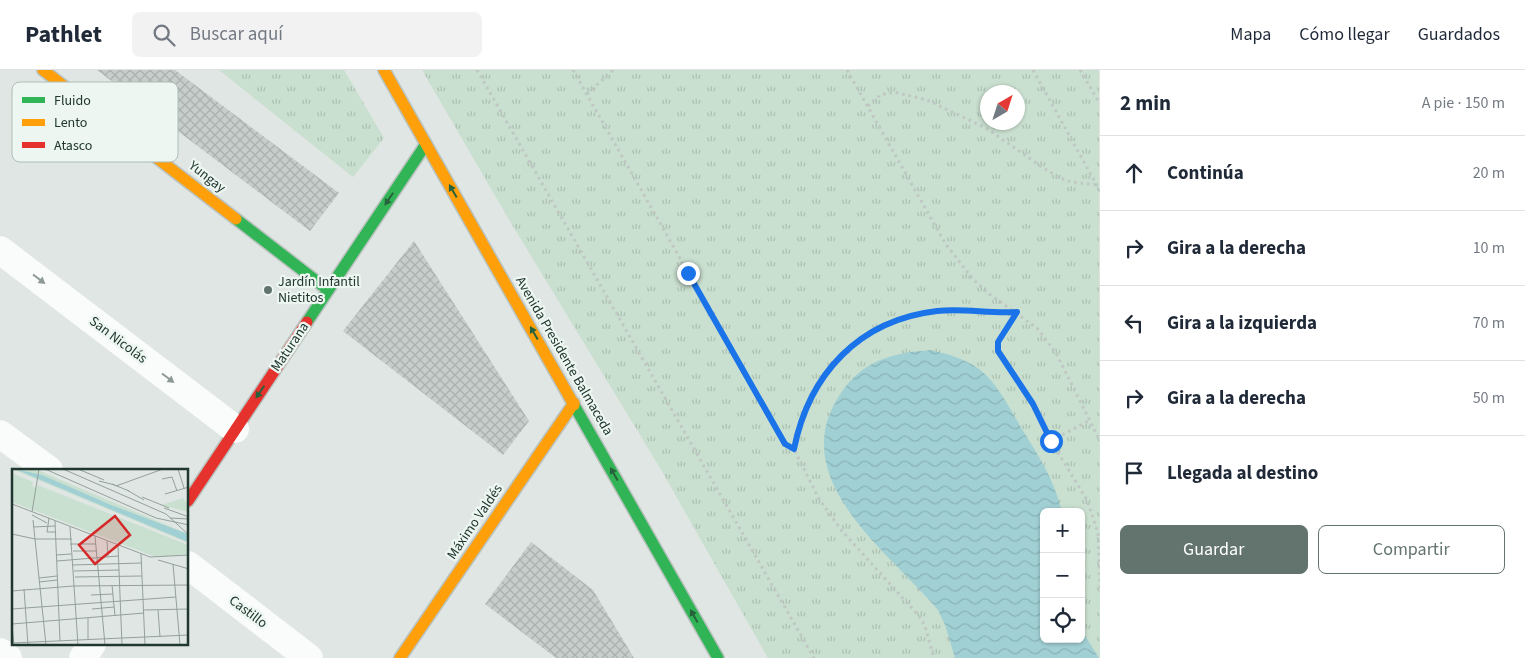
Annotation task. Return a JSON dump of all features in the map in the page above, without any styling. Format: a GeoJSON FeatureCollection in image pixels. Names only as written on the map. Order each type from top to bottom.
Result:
{"type":"FeatureCollection","features":[{"type":"Feature","properties":{"kind":"street","name":"Yungay"},"geometry":{"type":"LineString","coordinates":[[43,70],[59,82]]}},
{"type":"Feature","properties":{"kind":"street","name":"Avenida Presidente Balmaceda"},"geometry":{"type":"LineString","coordinates":[[384,70],[717,657]]}},
{"type":"Feature","properties":{"kind":"street","name":"Maturana"},"geometry":{"type":"LineString","coordinates":[[189,499],[426,144]]}},
{"type":"Feature","properties":{"kind":"street","name":"Yungay"},"geometry":{"type":"LineString","coordinates":[[162,162],[328,290]]}},
{"type":"Feature","properties":{"kind":"street","name":"San Nicolás"},"geometry":{"type":"LineString","coordinates":[[0,250],[235,429]]}},
{"type":"Feature","properties":{"kind":"street","name":"Máximo Valdés"},"geometry":{"type":"LineString","coordinates":[[400,658],[574,403]]}},
{"type":"Feature","properties":{"kind":"street"},"geometry":{"type":"LineString","coordinates":[[0,434],[48,469]]}},
{"type":"Feature","properties":{"kind":"street","name":"Castillo"},"geometry":{"type":"LineString","coordinates":[[189,566],[309,658]]}},
{"type":"Feature","properties":{"kind":"street"},"geometry":{"type":"LineString","coordinates":[[82,658],[91,646]]}},
{"type":"Feature","properties":{"kind":"street"},"geometry":{"type":"LineString","coordinates":[[0,652],[8,658]]}},
{"type":"Feature","properties":{"kind":"path"},"geometry":{"type":"LineString","coordinates":[[477,70],[814,658]]}},
{"type":"Feature","properties":{"kind":"path"},"geometry":{"type":"LineString","coordinates":[[572,70],[785,444],[794,449],[809,482],[830,515],[865,557],[919,616],[925,626],[934,658]]}},
{"type":"Feature","properties":{"kind":"path"},"geometry":{"type":"LineString","coordinates":[[587,94],[612,72],[611,70]]}},
{"type":"Feature","properties":{"kind":"path"},"geometry":{"type":"LineString","coordinates":[[847,70],[945,243],[972,278],[989,294],[1017,312],[1036,328],[1056,353],[1100,441]]}},
{"type":"Feature","properties":{"kind":"path"},"geometry":{"type":"LineString","coordinates":[[1033,70],[1100,190]]}},
{"type":"Feature","properties":{"kind":"path"},"geometry":{"type":"LineString","coordinates":[[1080,70],[1100,104]]}},
{"type":"Feature","properties":{"kind":"path"},"geometry":{"type":"LineString","coordinates":[[868,106],[880,95],[894,92],[927,100],[986,128],[1058,177],[1071,182],[1097,185]]}},
{"type":"Feature","properties":{"kind":"path"},"geometry":{"type":"LineString","coordinates":[[794,449],[801,421],[820,382],[841,356],[868,335],[902,319],[938,311],[956,310],[999,314],[1017,312]]}},
{"type":"Feature","properties":{"kind":"path"},"geometry":{"type":"LineString","coordinates":[[1017,312],[998,342],[998,351],[1033,404],[1051,441],[1082,492],[1095,523],[1099,542],[1100,588]]}},
{"type":"Feature","properties":{"kind":"path"},"geometry":{"type":"LineString","coordinates":[[1051,441],[1090,420]]}},
{"type":"Feature","properties":{"kind":"green space"},"geometry":{"type":"Polygon","coordinates":[[[219,70],[344,70],[384,138],[353,177],[219,70]]]}},
{"type":"Feature","properties":{"kind":"green space"},"geometry":{"type":"Polygon","coordinates":[[[422,70],[1099,70],[1100,658],[768,658],[660,468],[508,218],[422,70]]]}},
{"type":"Feature","properties":{"kind":"water"},"geometry":{"type":"Polygon","coordinates":[[[930,350],[961,359],[986,375],[1003,397],[1040,459],[1055,490],[1061,508],[1040,508],[1040,643],[1085,643],[1085,635],[1099,658],[955,658],[945,625],[938,610],[871,539],[850,513],[834,486],[825,457],[826,427],[839,396],[857,374],[878,361],[916,351],[930,350]]]}},
{"type":"Feature","properties":{"kind":"building"},"geometry":{"type":"Polygon","coordinates":[[[97,70],[175,70],[339,193],[310,231],[178,131],[178,82],[113,82],[97,70]]]}},
{"type":"Feature","properties":{"kind":"building"},"geometry":{"type":"Polygon","coordinates":[[[414,241],[529,421],[503,455],[343,331],[414,241]]]}},
{"type":"Feature","properties":{"kind":"building"},"geometry":{"type":"Polygon","coordinates":[[[531,542],[593,590],[634,658],[556,658],[485,604],[531,542]]]}},
{"type":"Feature","properties":{"kind":"traffic: fast"},"geometry":{"type":"LineString","coordinates":[[307,322],[426,144]]}},
{"type":"Feature","properties":{"kind":"traffic: fast"},"geometry":{"type":"LineString","coordinates":[[236,219],[328,290]]}},
{"type":"Feature","properties":{"kind":"traffic: fast"},"geometry":{"type":"LineString","coordinates":[[574,405],[718,658]]}},
{"type":"Feature","properties":{"kind":"traffic: slow"},"geometry":{"type":"LineString","coordinates":[[43,70],[59,82]]}},
{"type":"Feature","properties":{"kind":"traffic: slow"},"geometry":{"type":"LineString","coordinates":[[384,70],[574,405]]}},
{"type":"Feature","properties":{"kind":"traffic: slow"},"geometry":{"type":"LineString","coordinates":[[162,162],[236,219]]}},
{"type":"Feature","properties":{"kind":"traffic: slow"},"geometry":{"type":"LineString","coordinates":[[400,658],[574,403]]}},
{"type":"Feature","properties":{"kind":"traffic: jam"},"geometry":{"type":"LineString","coordinates":[[189,499],[307,322]]}},
{"type":"Feature","properties":{"kind":"place","name":"Jardín Infantil Nietitos"},"geometry":{"type":"Point","coordinates":[268,290]}},
{"type":"Feature","properties":{"kind":"route"},"geometry":{"type":"LineString","coordinates":[[688,273],[785,444],[794,449],[801,421],[814,392],[830,367],[851,347],[892,322],[914,315],[956,310],[999,314],[1017,312],[998,342],[998,351],[1033,404],[1051,441]]}}]}
